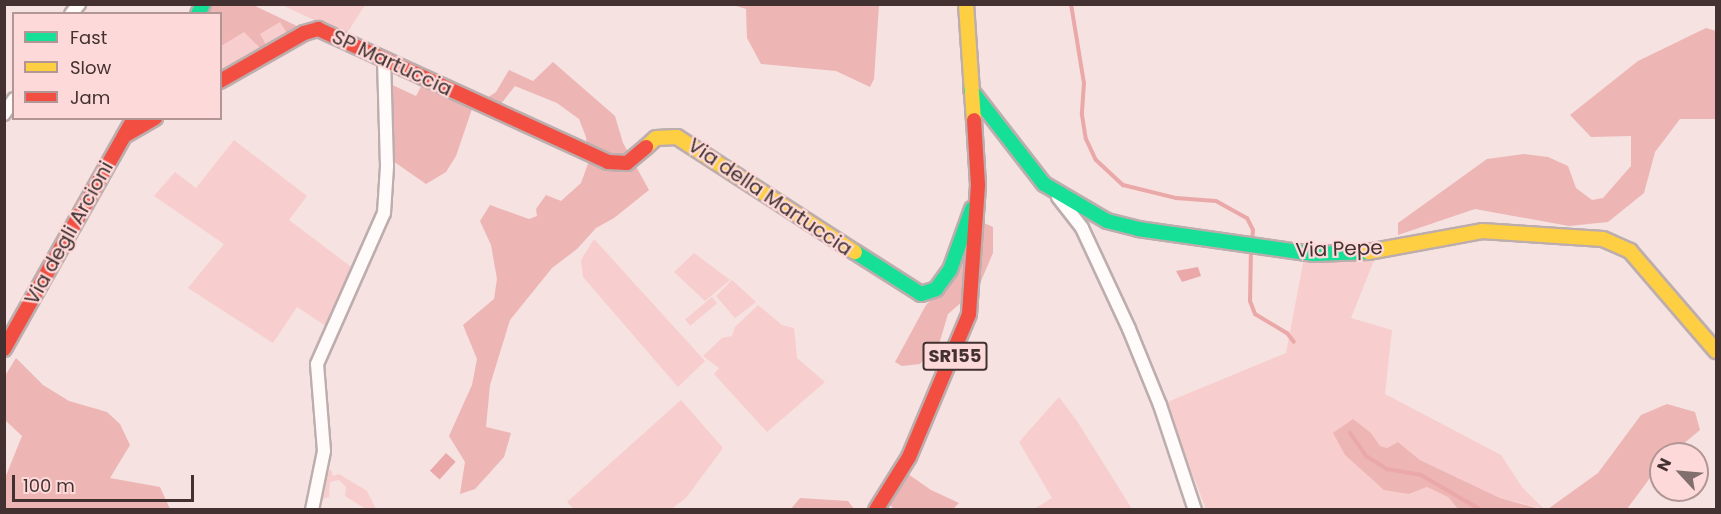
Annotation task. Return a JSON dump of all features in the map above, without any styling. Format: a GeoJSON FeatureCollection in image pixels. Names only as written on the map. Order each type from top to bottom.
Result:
{"type":"FeatureCollection","features":[{"type":"Feature","properties":{"kind":"street","name":"SR155"},"geometry":{"type":"LineString","coordinates":[[876,510],[909,457],[966,325],[975,266],[978,185],[966,4]]}},
{"type":"Feature","properties":{"kind":"street","name":"SP Martuccia"},"geometry":{"type":"LineString","coordinates":[[222,80],[313,30],[384,59],[468,98]]}},
{"type":"Feature","properties":{"kind":"street"},"geometry":{"type":"LineString","coordinates":[[312,510],[324,451],[317,364],[384,213],[387,166],[384,59]]}},
{"type":"Feature","properties":{"kind":"street","name":"Via Pepe"},"geometry":{"type":"LineString","coordinates":[[971,90],[999,131],[1052,192],[1119,225],[1307,254],[1359,252],[1490,231],[1603,239],[1630,251],[1716,351]]}},
{"type":"Feature","properties":{"kind":"street","name":"Via della Martuccia"},"geometry":{"type":"LineString","coordinates":[[468,98],[612,163],[631,161],[661,137],[681,138],[921,294],[936,289],[953,265],[978,185]]}},
{"type":"Feature","properties":{"kind":"street"},"geometry":{"type":"LineString","coordinates":[[4,114],[12,101]]}},
{"type":"Feature","properties":{"kind":"street","name":"Via degli Arcioni"},"geometry":{"type":"LineString","coordinates":[[4,349],[133,120]]}},
{"type":"Feature","properties":{"kind":"street"},"geometry":{"type":"LineString","coordinates":[[123,136],[151,120]]}},
{"type":"Feature","properties":{"kind":"street"},"geometry":{"type":"LineString","coordinates":[[1052,192],[1082,228],[1130,329],[1164,414],[1195,510]]}},
{"type":"Feature","properties":{"kind":"shaded area"},"geometry":{"type":"Polygon","coordinates":[[[209,5],[253,5],[301,28],[288,35],[280,22],[260,34],[267,47],[262,50],[244,32],[222,45],[222,12],[205,12],[209,5]]]}},
{"type":"Feature","properties":{"kind":"shaded area"},"geometry":{"type":"Polygon","coordinates":[[[253,5],[301,28],[222,74],[222,13],[253,5]]]}},
{"type":"Feature","properties":{"kind":"shaded area"},"geometry":{"type":"Polygon","coordinates":[[[282,5],[365,5],[346,35],[282,5]]]}},
{"type":"Feature","properties":{"kind":"shaded area"},"geometry":{"type":"Polygon","coordinates":[[[733,5],[879,5],[874,79],[870,87],[836,71],[761,64],[747,38],[746,9],[733,5]]]}},
{"type":"Feature","properties":{"kind":"shaded area"},"geometry":{"type":"Polygon","coordinates":[[[1706,28],[1716,31],[1716,119],[1680,119],[1655,152],[1644,193],[1608,222],[1569,226],[1475,209],[1398,235],[1398,223],[1487,159],[1524,154],[1548,157],[1568,166],[1576,188],[1592,200],[1603,198],[1631,166],[1631,136],[1591,137],[1570,115],[1638,61],[1706,28]]]}},
{"type":"Feature","properties":{"kind":"shaded area"},"geometry":{"type":"Polygon","coordinates":[[[553,62],[615,116],[623,143],[649,190],[614,218],[596,228],[577,249],[552,268],[510,320],[490,385],[486,427],[511,433],[504,457],[475,489],[460,494],[465,462],[449,436],[472,385],[477,359],[463,325],[494,299],[497,279],[491,245],[480,221],[490,205],[529,219],[537,216],[536,209],[546,195],[561,201],[581,183],[589,161],[586,137],[579,119],[557,103],[515,86],[500,105],[487,98],[496,92],[509,70],[533,81],[553,62]]]}},
{"type":"Feature","properties":{"kind":"shaded area"},"geometry":{"type":"Polygon","coordinates":[[[388,83],[416,96],[423,83],[473,106],[456,156],[446,172],[426,184],[393,161],[388,83]]]}},
{"type":"Feature","properties":{"kind":"shaded area"},"geometry":{"type":"Polygon","coordinates":[[[234,140],[307,196],[289,220],[354,269],[326,326],[297,307],[273,343],[188,288],[224,244],[154,196],[175,172],[196,188],[234,140]]]}},
{"type":"Feature","properties":{"kind":"shaded area"},"geometry":{"type":"Polygon","coordinates":[[[984,223],[993,227],[993,253],[978,288],[948,314],[940,341],[920,364],[902,366],[895,362],[926,305],[952,279],[968,240],[984,223]]]}},
{"type":"Feature","properties":{"kind":"shaded area"},"geometry":{"type":"Polygon","coordinates":[[[594,239],[705,361],[678,387],[583,277],[581,260],[594,239]]]}},
{"type":"Feature","properties":{"kind":"shaded area"},"geometry":{"type":"Polygon","coordinates":[[[694,253],[730,280],[705,301],[674,272],[694,253]]]}},
{"type":"Feature","properties":{"kind":"shaded area"},"geometry":{"type":"Polygon","coordinates":[[[1377,253],[1351,318],[1392,330],[1385,394],[1501,455],[1522,487],[1544,509],[1500,498],[1420,460],[1398,442],[1387,448],[1379,446],[1371,433],[1345,455],[1409,494],[1427,487],[1448,497],[1458,509],[1206,509],[1165,403],[1286,353],[1304,258],[1377,253]]]}},
{"type":"Feature","properties":{"kind":"shaded area"},"geometry":{"type":"Polygon","coordinates":[[[1198,267],[1201,276],[1182,282],[1176,271],[1198,267]]]}},
{"type":"Feature","properties":{"kind":"shaded area"},"geometry":{"type":"Polygon","coordinates":[[[732,280],[756,302],[735,318],[716,296],[732,280]]]}},
{"type":"Feature","properties":{"kind":"shaded area"},"geometry":{"type":"Polygon","coordinates":[[[712,297],[717,303],[690,326],[685,319],[712,297]]]}},
{"type":"Feature","properties":{"kind":"shaded area"},"geometry":{"type":"Polygon","coordinates":[[[758,305],[782,325],[794,328],[797,358],[825,382],[767,432],[714,374],[719,368],[703,356],[722,338],[732,336],[735,327],[758,305]]]}},
{"type":"Feature","properties":{"kind":"shaded area"},"geometry":{"type":"Polygon","coordinates":[[[16,358],[43,385],[69,401],[107,412],[120,424],[130,445],[110,478],[160,487],[170,509],[5,509],[5,478],[22,436],[5,420],[5,376],[16,358]]]}},
{"type":"Feature","properties":{"kind":"shaded area"},"geometry":{"type":"Polygon","coordinates":[[[1059,397],[1077,421],[1132,509],[1034,509],[1052,498],[1019,442],[1059,397]]]}},
{"type":"Feature","properties":{"kind":"shaded area"},"geometry":{"type":"Polygon","coordinates":[[[681,400],[723,448],[686,498],[670,510],[574,509],[567,502],[681,400]]]}},
{"type":"Feature","properties":{"kind":"shaded area"},"geometry":{"type":"Polygon","coordinates":[[[1667,404],[1695,412],[1700,430],[1686,442],[1649,442],[1649,479],[1627,509],[1548,509],[1598,473],[1641,415],[1667,404]]]}},
{"type":"Feature","properties":{"kind":"shaded area"},"geometry":{"type":"Polygon","coordinates":[[[1353,419],[1371,433],[1380,446],[1387,448],[1398,442],[1420,460],[1500,498],[1540,509],[1458,509],[1448,497],[1427,487],[1409,494],[1384,490],[1345,455],[1333,433],[1353,419]]]}},
{"type":"Feature","properties":{"kind":"shaded area"},"geometry":{"type":"Polygon","coordinates":[[[446,453],[456,462],[440,480],[430,471],[446,453]]]}},
{"type":"Feature","properties":{"kind":"shaded area"},"geometry":{"type":"Polygon","coordinates":[[[331,469],[333,476],[339,474],[367,491],[376,509],[366,509],[345,496],[346,487],[339,480],[330,482],[329,497],[319,500],[324,476],[331,469]]]}},
{"type":"Feature","properties":{"kind":"shaded area"},"geometry":{"type":"Polygon","coordinates":[[[908,474],[931,490],[959,503],[953,509],[895,510],[888,503],[908,474]]]}},
{"type":"Feature","properties":{"kind":"shaded area"},"geometry":{"type":"Polygon","coordinates":[[[800,498],[848,501],[854,509],[791,509],[800,498]]]}},
{"type":"Feature","properties":{"kind":"waterway"},"geometry":{"type":"LineString","coordinates":[[1071,4],[1084,83],[1082,115],[1086,139],[1096,160],[1123,185],[1176,198],[1216,201],[1247,218],[1253,230],[1252,241]]}},
{"type":"Feature","properties":{"kind":"waterway"},"geometry":{"type":"LineString","coordinates":[[1251,248],[1250,301],[1255,314],[1287,333],[1294,342]]}},
{"type":"Feature","properties":{"kind":"waterway"},"geometry":{"type":"LineString","coordinates":[[1350,433],[1366,456],[1387,469],[1421,475],[1481,510]]}},
{"type":"Feature","properties":{"kind":"traffic: fast"},"geometry":{"type":"LineString","coordinates":[[199,12],[203,4]]}},
{"type":"Feature","properties":{"kind":"traffic: fast"},"geometry":{"type":"LineString","coordinates":[[971,90],[1044,184],[1107,221],[1138,229],[1314,254],[1368,252]]}},
{"type":"Feature","properties":{"kind":"traffic: fast"},"geometry":{"type":"LineString","coordinates":[[855,252],[921,294],[936,289],[950,270],[972,209]]}},
{"type":"Feature","properties":{"kind":"traffic: slow"},"geometry":{"type":"LineString","coordinates":[[966,4],[974,120]]}},
{"type":"Feature","properties":{"kind":"traffic: slow"},"geometry":{"type":"LineString","coordinates":[[646,147],[656,138],[677,137],[855,252]]}},
{"type":"Feature","properties":{"kind":"traffic: slow"},"geometry":{"type":"LineString","coordinates":[[1368,252],[1482,231],[1603,239],[1630,251],[1716,351]]}},
{"type":"Feature","properties":{"kind":"traffic: jam"},"geometry":{"type":"LineString","coordinates":[[222,80],[304,33],[318,29],[608,162],[627,163],[646,147]]}},
{"type":"Feature","properties":{"kind":"traffic: jam"},"geometry":{"type":"LineString","coordinates":[[4,349],[133,120]]}},
{"type":"Feature","properties":{"kind":"traffic: jam"},"geometry":{"type":"LineString","coordinates":[[124,136],[152,120]]}},
{"type":"Feature","properties":{"kind":"traffic: jam"},"geometry":{"type":"LineString","coordinates":[[876,510],[909,457],[969,314],[978,185],[974,120]]}}]}
